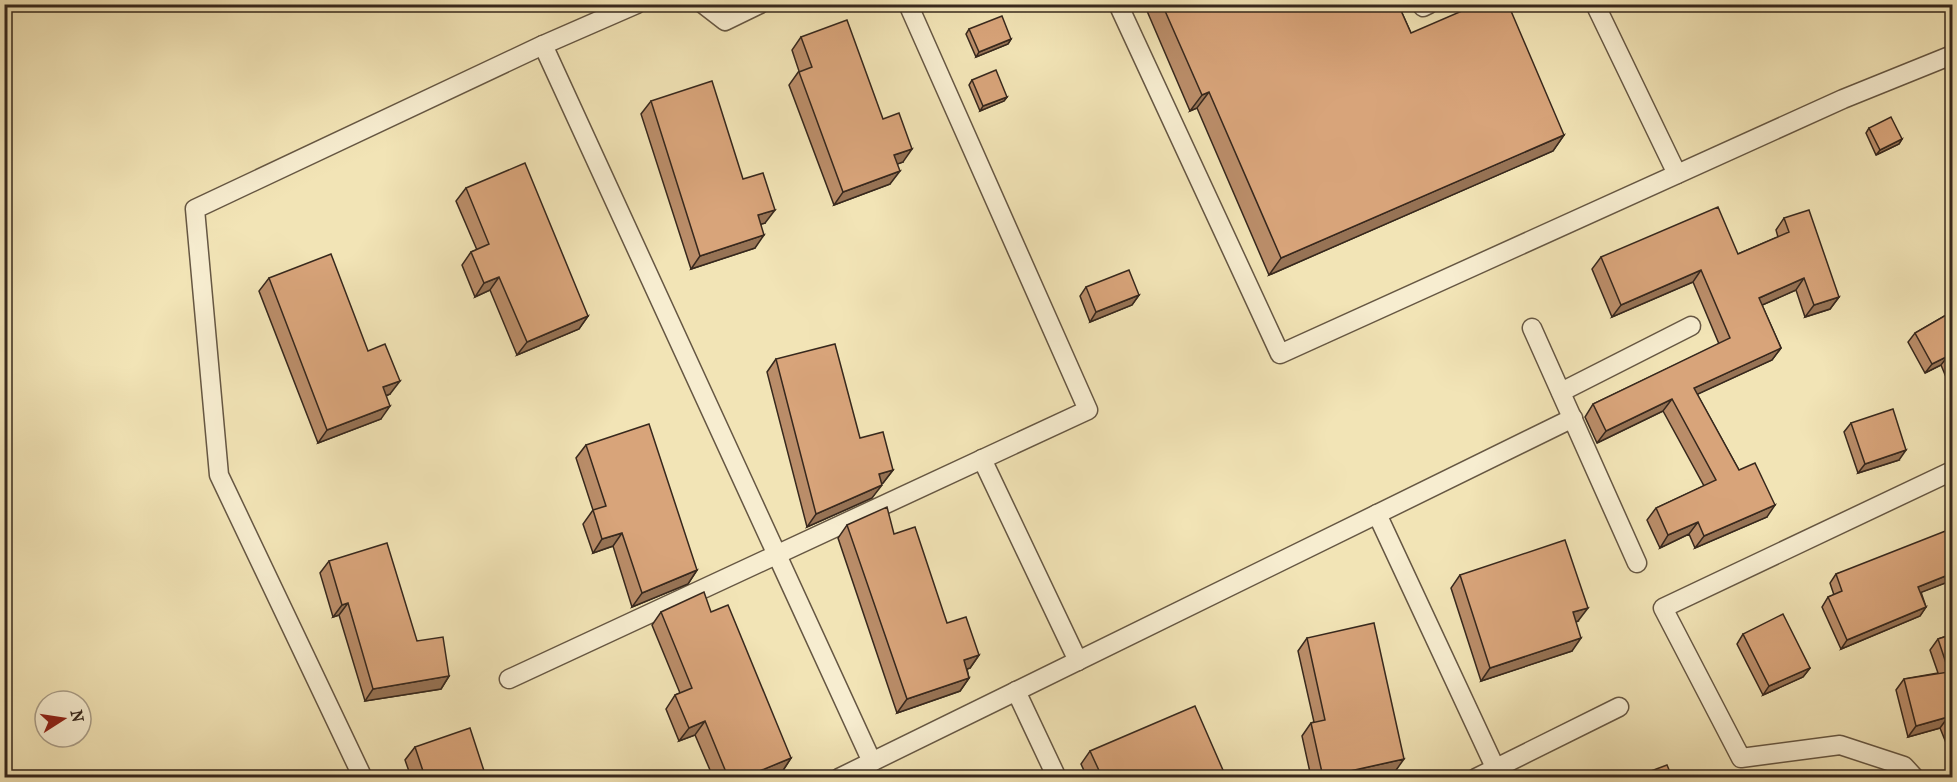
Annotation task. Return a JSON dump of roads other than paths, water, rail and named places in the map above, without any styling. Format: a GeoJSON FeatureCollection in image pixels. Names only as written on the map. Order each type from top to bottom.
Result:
{"type":"FeatureCollection","features":[{"type":"Feature","properties":{"kind":"lane"},"geometry":{"type":"LineString","coordinates":[[363,777],[219,475],[195,209],[543,45],[637,4]]}},
{"type":"Feature","properties":{"kind":"lane"},"geometry":{"type":"LineString","coordinates":[[703,4],[725,21],[760,4]]}},
{"type":"Feature","properties":{"kind":"lane"},"geometry":{"type":"LineString","coordinates":[[509,679],[1088,410],[908,4]]}},
{"type":"Feature","properties":{"kind":"lane"},"geometry":{"type":"LineString","coordinates":[[1118,4],[1280,354],[1843,99],[1953,55]]}},
{"type":"Feature","properties":{"kind":"lane"},"geometry":{"type":"LineString","coordinates":[[1421,4],[1423,7],[1429,4]]}},
{"type":"Feature","properties":{"kind":"lane"},"geometry":{"type":"LineString","coordinates":[[1595,4],[1677,174]]}},
{"type":"Feature","properties":{"kind":"lane"},"geometry":{"type":"LineString","coordinates":[[543,45],[872,762]]}},
{"type":"Feature","properties":{"kind":"lane"},"geometry":{"type":"LineString","coordinates":[[1532,327],[1637,563]]}},
{"type":"Feature","properties":{"kind":"lane"},"geometry":{"type":"LineString","coordinates":[[1561,392],[1691,327]]}},
{"type":"Feature","properties":{"kind":"lane"},"geometry":{"type":"LineString","coordinates":[[839,777],[1573,418]]}},
{"type":"Feature","properties":{"kind":"lane"},"geometry":{"type":"LineString","coordinates":[[982,459],[1078,661]]}},
{"type":"Feature","properties":{"kind":"lane"},"geometry":{"type":"LineString","coordinates":[[1915,777],[1904,766],[1840,745],[1741,758],[1663,608],[1953,471]]}},
{"type":"Feature","properties":{"kind":"lane"},"geometry":{"type":"LineString","coordinates":[[1377,514],[1498,773]]}},
{"type":"Feature","properties":{"kind":"lane"},"geometry":{"type":"LineString","coordinates":[[1016,691],[1057,777]]}},
{"type":"Feature","properties":{"kind":"lane"},"geometry":{"type":"LineString","coordinates":[[1476,777],[1498,773],[1619,707]]}}]}
